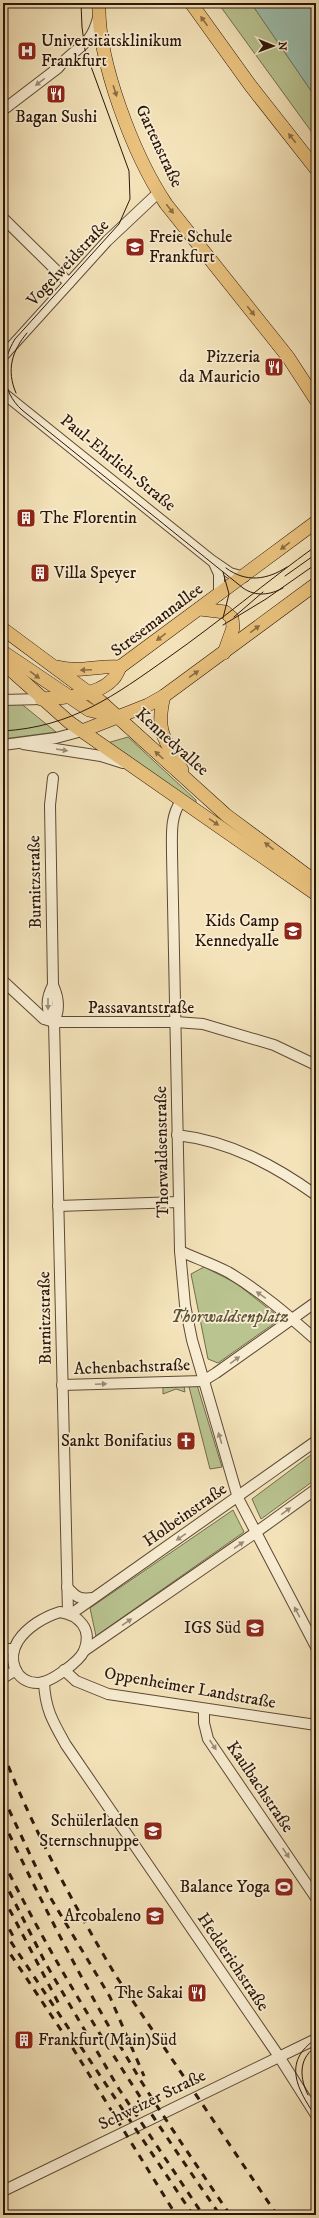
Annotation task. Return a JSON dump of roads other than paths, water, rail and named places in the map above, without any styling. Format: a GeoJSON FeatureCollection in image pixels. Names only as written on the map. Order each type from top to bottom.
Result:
{"type":"FeatureCollection","features":[{"type":"Feature","properties":{"kind":"main road"},"geometry":{"type":"LineString","coordinates":[[191,3],[250,85],[316,169]]}},
{"type":"Feature","properties":{"kind":"main road","name":"Gartenstraße"},"geometry":{"type":"LineString","coordinates":[[99,8],[102,46],[108,68],[124,115],[150,178],[158,193],[288,357],[316,400]]}},
{"type":"Feature","properties":{"kind":"main road","name":"Stresemannallee"},"geometry":{"type":"LineString","coordinates":[[41,698],[68,698],[88,692],[112,680],[120,667],[244,577],[316,522]]}},
{"type":"Feature","properties":{"kind":"main road"},"geometry":{"type":"LineString","coordinates":[[82,731],[148,705],[164,696],[316,584]]}},
{"type":"Feature","properties":{"kind":"main road"},"geometry":{"type":"LineString","coordinates":[[200,609],[225,612],[232,618],[234,628],[224,653]]}},
{"type":"Feature","properties":{"kind":"main road","name":"Kennedyallee"},"geometry":{"type":"LineString","coordinates":[[3,629],[88,692],[118,717],[226,815],[316,882]]}},
{"type":"Feature","properties":{"kind":"main road"},"geometry":{"type":"LineString","coordinates":[[3,652],[68,698],[94,712],[118,717]]}},
{"type":"Feature","properties":{"kind":"main road"},"geometry":{"type":"LineString","coordinates":[[3,663],[41,698],[82,731],[127,764],[316,894]]}},
{"type":"Feature","properties":{"kind":"main road"},"geometry":{"type":"LineString","coordinates":[[51,665],[69,670],[90,670],[110,666],[120,667]]}},
{"type":"Feature","properties":{"kind":"main road"},"geometry":{"type":"LineString","coordinates":[[164,696],[161,710],[162,736],[188,781]]}},
{"type":"Feature","properties":{"kind":"street"},"geometry":{"type":"LineString","coordinates":[[3,110],[58,68],[65,59],[88,41],[94,33],[99,8]]}},
{"type":"Feature","properties":{"kind":"street","name":"Vogelweidstraße"},"geometry":{"type":"LineString","coordinates":[[3,356],[107,241],[158,193]]}},
{"type":"Feature","properties":{"kind":"street"},"geometry":{"type":"LineString","coordinates":[[3,218],[70,283]]}},
{"type":"Feature","properties":{"kind":"street","name":"Paul-Ehrlich-Straße"},"geometry":{"type":"LineString","coordinates":[[3,393],[211,560],[230,573],[244,577]]}},
{"type":"Feature","properties":{"kind":"street","name":"Paul-Ehrlich-Straße"},"geometry":{"type":"LineString","coordinates":[[211,560],[219,573],[219,595]]}},
{"type":"Feature","properties":{"kind":"street","name":"Stresemannallee"},"geometry":{"type":"LineString","coordinates":[[3,700],[41,698]]}},
{"type":"Feature","properties":{"kind":"street"},"geometry":{"type":"LineString","coordinates":[[3,745],[23,744],[56,738],[82,731]]}},
{"type":"Feature","properties":{"kind":"street"},"geometry":{"type":"LineString","coordinates":[[23,744],[101,756],[127,764]]}},
{"type":"Feature","properties":{"kind":"street","name":"Burnitzstraße"},"geometry":{"type":"LineString","coordinates":[[53,778],[50,805],[53,986],[58,996],[58,1014],[54,1022],[67,1587],[70,1613]]}},
{"type":"Feature","properties":{"kind":"street","name":"Thorwaldsenstraße"},"geometry":{"type":"LineString","coordinates":[[181,801],[174,811],[172,821],[178,1202],[180,1251],[185,1305],[203,1381],[238,1498],[255,1534],[316,1647]]}},
{"type":"Feature","properties":{"kind":"street"},"geometry":{"type":"LineString","coordinates":[[3,981],[44,1019],[54,1022]]}},
{"type":"Feature","properties":{"kind":"street","name":"Passavantstraße"},"geometry":{"type":"LineString","coordinates":[[54,1022],[176,1022],[203,1024],[238,1033],[274,1045],[316,1065]]}},
{"type":"Feature","properties":{"kind":"street"},"geometry":{"type":"LineString","coordinates":[[177,1135],[200,1138],[237,1150],[282,1173],[316,1195]]}},
{"type":"Feature","properties":{"kind":"street"},"geometry":{"type":"LineString","coordinates":[[58,1206],[178,1202]]}},
{"type":"Feature","properties":{"kind":"street"},"geometry":{"type":"LineString","coordinates":[[180,1251],[227,1272],[292,1318],[316,1340]]}},
{"type":"Feature","properties":{"kind":"street"},"geometry":{"type":"LineString","coordinates":[[203,1381],[316,1302]]}},
{"type":"Feature","properties":{"kind":"street","name":"Achenbachstraße"},"geometry":{"type":"LineString","coordinates":[[62,1385],[203,1381]]}},
{"type":"Feature","properties":{"kind":"street","name":"Holbeinstraße"},"geometry":{"type":"LineString","coordinates":[[70,1613],[95,1598],[238,1498],[316,1441]]}},
{"type":"Feature","properties":{"kind":"street"},"geometry":{"type":"LineString","coordinates":[[84,1651],[86,1638],[80,1619],[70,1613],[60,1612],[46,1616],[29,1629],[18,1641],[14,1649],[13,1664],[18,1675],[26,1681],[44,1682],[64,1670],[84,1651],[255,1534],[316,1489]]}},
{"type":"Feature","properties":{"kind":"street"},"geometry":{"type":"LineString","coordinates":[[67,1587],[76,1598],[82,1600],[95,1598]]}},
{"type":"Feature","properties":{"kind":"street"},"geometry":{"type":"LineString","coordinates":[[3,1649],[14,1649]]}},
{"type":"Feature","properties":{"kind":"street"},"geometry":{"type":"LineString","coordinates":[[3,1678],[16,1670]]}},
{"type":"Feature","properties":{"kind":"street","name":"Oppenheimer Landstraße"},"geometry":{"type":"LineString","coordinates":[[64,1670],[76,1681],[108,1694],[316,1726]]}},
{"type":"Feature","properties":{"kind":"street","name":"Hedderichstraße"},"geometry":{"type":"LineString","coordinates":[[44,1682],[44,1699],[49,1716],[66,1745],[279,2057],[316,2115]]}},
{"type":"Feature","properties":{"kind":"street","name":"Kaulbachstraße"},"geometry":{"type":"LineString","coordinates":[[204,1708],[204,1723],[208,1739],[316,1898]]}},
{"type":"Feature","properties":{"kind":"street","name":"Schweizer Straße"},"geometry":{"type":"LineString","coordinates":[[4,2191],[316,2039]]}},
{"type":"Feature","properties":{"kind":"tram line"},"geometry":{"type":"LineString","coordinates":[[81,3],[85,50],[129,171],[130,199],[119,224],[15,339],[10,348],[5,367],[7,386],[10,394],[22,410],[243,588],[258,594],[273,592],[283,588]]}},
{"type":"Feature","properties":{"kind":"tram line"},"geometry":{"type":"LineString","coordinates":[[16,393],[11,376],[12,361],[14,354],[27,333]]}},
{"type":"Feature","properties":{"kind":"tram line"},"geometry":{"type":"LineString","coordinates":[[3,731],[28,728],[50,723],[71,716],[110,696],[188,644],[316,546]]}},
{"type":"Feature","properties":{"kind":"tram line"},"geometry":{"type":"LineString","coordinates":[[285,576],[316,554]]}},
{"type":"Feature","properties":{"kind":"tram line"},"geometry":{"type":"LineString","coordinates":[[223,625],[266,599],[316,564]]}},
{"type":"Feature","properties":{"kind":"tram line"},"geometry":{"type":"LineString","coordinates":[[226,568],[241,576],[256,578],[272,575],[287,567]]}},
{"type":"Feature","properties":{"kind":"tram line"},"geometry":{"type":"LineString","coordinates":[[223,572],[229,594],[223,618]]}},
{"type":"Feature","properties":{"kind":"tram line"},"geometry":{"type":"LineString","coordinates":[[234,617],[263,592]]}},
{"type":"Feature","properties":{"kind":"tram line"},"geometry":{"type":"LineString","coordinates":[[316,2039],[305,2048],[299,2057],[296,2067],[296,2076],[299,2087],[303,2097],[316,2117]]}},
{"type":"Feature","properties":{"kind":"tram line"},"geometry":{"type":"LineString","coordinates":[[308,2095],[303,2083],[302,2070],[305,2058],[314,2048]]}},
{"type":"Feature","properties":{"kind":"railway"},"geometry":{"type":"LineString","coordinates":[[3,1753],[28,1811],[55,1867],[116,1976],[277,2215]]}},
{"type":"Feature","properties":{"kind":"railway"},"geometry":{"type":"LineString","coordinates":[[3,1797],[50,1897],[110,1997],[144,2076]]}},
{"type":"Feature","properties":{"kind":"railway"},"geometry":{"type":"LineString","coordinates":[[3,1821],[69,1953],[122,2049],[174,2132],[230,2215]]}},
{"type":"Feature","properties":{"kind":"railway"},"geometry":{"type":"LineString","coordinates":[[3,1861],[78,1998],[161,2129],[220,2215]]}},
{"type":"Feature","properties":{"kind":"railway"},"geometry":{"type":"LineString","coordinates":[[3,1879],[46,1964],[119,2089],[203,2215]]}},
{"type":"Feature","properties":{"kind":"railway"},"geometry":{"type":"LineString","coordinates":[[3,1897],[60,2006]]}},
{"type":"Feature","properties":{"kind":"railway"},"geometry":{"type":"LineString","coordinates":[[3,1917],[13,1936]]}},
{"type":"Feature","properties":{"kind":"railway"},"geometry":{"type":"LineString","coordinates":[[3,1930],[193,2215]]}},
{"type":"Feature","properties":{"kind":"railway"},"geometry":{"type":"LineString","coordinates":[[3,1943],[69,2042],[176,2215]]}},
{"type":"Feature","properties":{"kind":"place","name":"Universitätsklinikum Frankfurt"},"geometry":{"type":"Point","coordinates":[27,51]}},
{"type":"Feature","properties":{"kind":"place","name":"Bagan Sushi"},"geometry":{"type":"Point","coordinates":[56,94]}},
{"type":"Feature","properties":{"kind":"place","name":"Freie Schule Frankfurt"},"geometry":{"type":"Point","coordinates":[135,247]}},
{"type":"Feature","properties":{"kind":"place","name":"Pizzeria da Mauricio"},"geometry":{"type":"Point","coordinates":[274,367]}},
{"type":"Feature","properties":{"kind":"place","name":"The Florentin"},"geometry":{"type":"Point","coordinates":[26,518]}},
{"type":"Feature","properties":{"kind":"place","name":"Villa Speyer"},"geometry":{"type":"Point","coordinates":[40,573]}},
{"type":"Feature","properties":{"kind":"place","name":"Kids Camp Kennedyalle"},"geometry":{"type":"Point","coordinates":[293,931]}},
{"type":"Feature","properties":{"kind":"place","name":"Sankt Bonifatius"},"geometry":{"type":"Point","coordinates":[186,1441]}},
{"type":"Feature","properties":{"kind":"place","name":"IGS Süd"},"geometry":{"type":"Point","coordinates":[255,1628]}},
{"type":"Feature","properties":{"kind":"place","name":"Schülerladen Sternschnuppe"},"geometry":{"type":"Point","coordinates":[153,1831]}},
{"type":"Feature","properties":{"kind":"place","name":"Balance Yoga"},"geometry":{"type":"Point","coordinates":[284,1887]}},
{"type":"Feature","properties":{"kind":"place","name":"Arcobaleno"},"geometry":{"type":"Point","coordinates":[155,1916]}},
{"type":"Feature","properties":{"kind":"place","name":"The Sakai"},"geometry":{"type":"Point","coordinates":[197,1993]}},
{"type":"Feature","properties":{"kind":"place","name":"Frankfurt(Main)Süd"},"geometry":{"type":"Point","coordinates":[24,2040]}},
{"type":"Feature","properties":{"kind":"park label","name":"Thorwaldsenplatz"},"geometry":{"type":"Point","coordinates":[230,1317]}}]}
